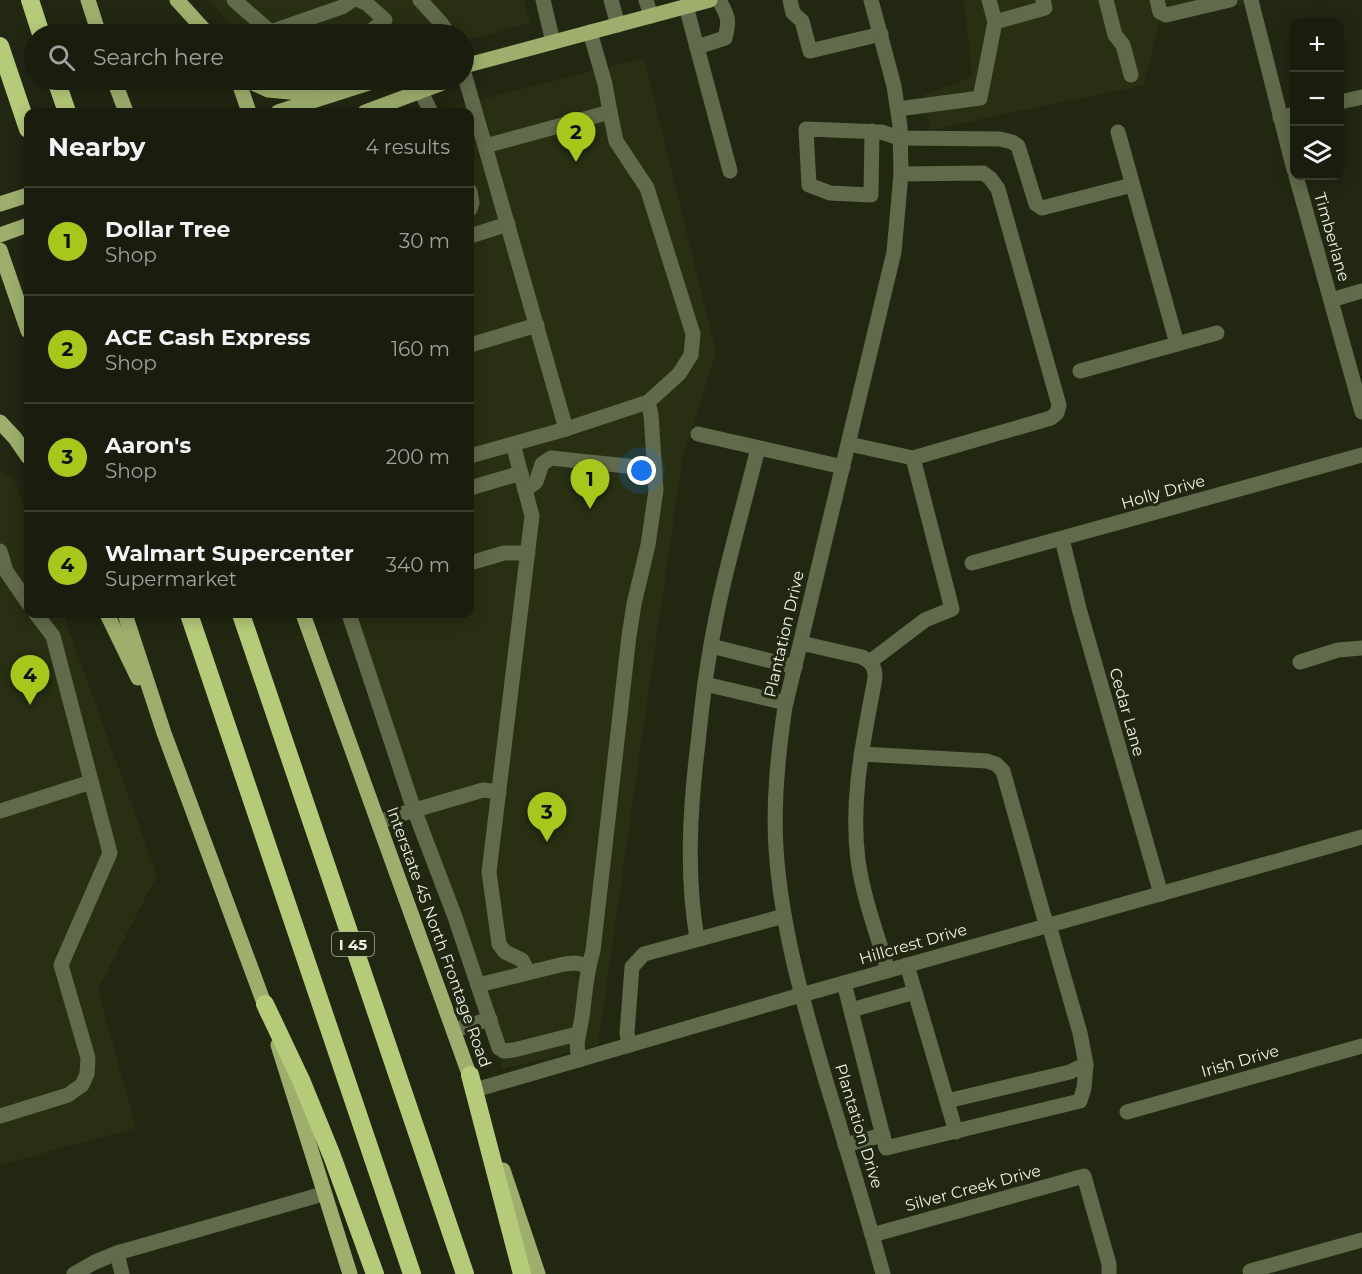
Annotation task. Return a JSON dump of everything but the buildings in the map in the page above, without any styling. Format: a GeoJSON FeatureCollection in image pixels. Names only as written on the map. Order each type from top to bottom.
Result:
{"type":"FeatureCollection","features":[{"type":"Feature","properties":{"kind":"highway"},"geometry":{"type":"LineString","coordinates":[[30,0],[38,24]]}},
{"type":"Feature","properties":{"kind":"highway"},"geometry":{"type":"LineString","coordinates":[[0,46],[24,117]]}},
{"type":"Feature","properties":{"kind":"highway"},"geometry":{"type":"LineString","coordinates":[[60,90],[66,108]]}},
{"type":"Feature","properties":{"kind":"highway"},"geometry":{"type":"LineString","coordinates":[[190,618],[412,1274]]}},
{"type":"Feature","properties":{"kind":"highway","name":"I 45"},"geometry":{"type":"LineString","coordinates":[[242,618],[465,1274]]}},
{"type":"Feature","properties":{"kind":"highway"},"geometry":{"type":"LineString","coordinates":[[265,1004],[306,1090],[375,1274]]}},
{"type":"Feature","properties":{"kind":"highway"},"geometry":{"type":"LineString","coordinates":[[473,1083],[522,1274]]}},
{"type":"Feature","properties":{"kind":"main road"},"geometry":{"type":"LineString","coordinates":[[87,0],[95,24]]}},
{"type":"Feature","properties":{"kind":"main road"},"geometry":{"type":"LineString","coordinates":[[177,0],[198,24]]}},
{"type":"Feature","properties":{"kind":"main road"},"geometry":{"type":"LineString","coordinates":[[474,63],[710,0]]}},
{"type":"Feature","properties":{"kind":"main road"},"geometry":{"type":"LineString","coordinates":[[118,90],[124,108]]}},
{"type":"Feature","properties":{"kind":"main road"},"geometry":{"type":"LineString","coordinates":[[241,90],[248,108]]}},
{"type":"Feature","properties":{"kind":"main road"},"geometry":{"type":"LineString","coordinates":[[288,108],[334,90]]}},
{"type":"Feature","properties":{"kind":"main road"},"geometry":{"type":"LineString","coordinates":[[375,108],[420,90]]}},
{"type":"Feature","properties":{"kind":"main road"},"geometry":{"type":"LineString","coordinates":[[0,204],[24,196]]}},
{"type":"Feature","properties":{"kind":"main road"},"geometry":{"type":"LineString","coordinates":[[0,235],[24,226]]}},
{"type":"Feature","properties":{"kind":"main road"},"geometry":{"type":"LineString","coordinates":[[0,250],[24,319]]}},
{"type":"Feature","properties":{"kind":"main road"},"geometry":{"type":"LineString","coordinates":[[0,422],[24,451]]}},
{"type":"Feature","properties":{"kind":"main road"},"geometry":{"type":"LineString","coordinates":[[109,618],[164,733]]}},
{"type":"Feature","properties":{"kind":"main road"},"geometry":{"type":"LineString","coordinates":[[126,618],[164,733],[265,1004],[350,1274]]}},
{"type":"Feature","properties":{"kind":"main road","name":"Interstate 45 North Frontage Road"},"geometry":{"type":"LineString","coordinates":[[304,618],[473,1083],[538,1274]]}},
{"type":"Feature","properties":{"kind":"street"},"geometry":{"type":"LineString","coordinates":[[234,0],[251,6],[265,24]]}},
{"type":"Feature","properties":{"kind":"street"},"geometry":{"type":"LineString","coordinates":[[296,24],[342,7],[352,0]]}},
{"type":"Feature","properties":{"kind":"street"},"geometry":{"type":"LineString","coordinates":[[359,0],[366,3],[385,20],[380,24]]}},
{"type":"Feature","properties":{"kind":"street"},"geometry":{"type":"LineString","coordinates":[[543,0],[553,42]]}},
{"type":"Feature","properties":{"kind":"street"},"geometry":{"type":"LineString","coordinates":[[611,0],[618,25]]}},
{"type":"Feature","properties":{"kind":"street"},"geometry":{"type":"LineString","coordinates":[[646,0],[651,16]]}},
{"type":"Feature","properties":{"kind":"street"},"geometry":{"type":"LineString","coordinates":[[697,47],[725,38],[729,24],[727,13],[719,0]]}},
{"type":"Feature","properties":{"kind":"street"},"geometry":{"type":"LineString","coordinates":[[790,0],[793,13],[802,21],[810,51],[881,34]]}},
{"type":"Feature","properties":{"kind":"street","name":"Plantation Drive"},"geometry":{"type":"LineString","coordinates":[[871,0],[894,86],[900,138],[901,174],[894,252],[786,703],[778,759],[776,847],[784,916],[801,994],[883,1274]]}},
{"type":"Feature","properties":{"kind":"street"},"geometry":{"type":"LineString","coordinates":[[897,109],[980,98],[995,22],[989,0]]}},
{"type":"Feature","properties":{"kind":"street"},"geometry":{"type":"LineString","coordinates":[[995,22],[1045,8],[1043,0]]}},
{"type":"Feature","properties":{"kind":"street"},"geometry":{"type":"LineString","coordinates":[[1106,0],[1115,35],[1123,45],[1131,75]]}},
{"type":"Feature","properties":{"kind":"street"},"geometry":{"type":"LineString","coordinates":[[1157,0],[1160,12],[1166,15],[1230,0]]}},
{"type":"Feature","properties":{"kind":"street"},"geometry":{"type":"LineString","coordinates":[[1251,0],[1287,116],[1290,139]]}},
{"type":"Feature","properties":{"kind":"street"},"geometry":{"type":"LineString","coordinates":[[426,2],[441,24]]}},
{"type":"Feature","properties":{"kind":"street"},"geometry":{"type":"LineString","coordinates":[[686,6],[730,171]]}},
{"type":"Feature","properties":{"kind":"street"},"geometry":{"type":"LineString","coordinates":[[474,455],[566,429],[648,402],[678,374],[691,355],[693,334],[647,188],[616,141],[605,84],[590,32]]}},
{"type":"Feature","properties":{"kind":"street"},"geometry":{"type":"LineString","coordinates":[[420,90],[429,108]]}},
{"type":"Feature","properties":{"kind":"street"},"geometry":{"type":"LineString","coordinates":[[469,90],[566,429]]}},
{"type":"Feature","properties":{"kind":"street"},"geometry":{"type":"LineString","coordinates":[[1344,101],[1362,97]]}},
{"type":"Feature","properties":{"kind":"street"},"geometry":{"type":"LineString","coordinates":[[485,146],[610,112]]}},
{"type":"Feature","properties":{"kind":"street"},"geometry":{"type":"LineString","coordinates":[[872,131],[871,195],[830,193],[809,185],[806,129],[872,131],[900,138],[1012,142],[1018,146],[1036,204],[1042,208],[1132,185]]}},
{"type":"Feature","properties":{"kind":"street"},"geometry":{"type":"LineString","coordinates":[[1118,132],[1177,344]]}},
{"type":"Feature","properties":{"kind":"street"},"geometry":{"type":"LineString","coordinates":[[849,444],[914,458],[1051,418],[1057,413],[1059,405],[998,189],[994,183],[983,172],[901,174]]}},
{"type":"Feature","properties":{"kind":"street","name":"Timberlane"},"geometry":{"type":"LineString","coordinates":[[1297,180],[1362,412]]}},
{"type":"Feature","properties":{"kind":"street"},"geometry":{"type":"LineString","coordinates":[[474,235],[508,224]]}},
{"type":"Feature","properties":{"kind":"street"},"geometry":{"type":"LineString","coordinates":[[1331,300],[1362,291]]}},
{"type":"Feature","properties":{"kind":"street"},"geometry":{"type":"LineString","coordinates":[[474,344],[537,325]]}},
{"type":"Feature","properties":{"kind":"street"},"geometry":{"type":"LineString","coordinates":[[1080,370],[1217,333]]}},
{"type":"Feature","properties":{"kind":"street"},"geometry":{"type":"LineString","coordinates":[[579,1060],[576,1043],[582,1021],[588,966],[593,951],[629,636],[648,545],[656,490],[651,414],[648,402]]}},
{"type":"Feature","properties":{"kind":"street"},"geometry":{"type":"LineString","coordinates":[[698,434],[843,467]]}},
{"type":"Feature","properties":{"kind":"street"},"geometry":{"type":"LineString","coordinates":[[513,444],[532,516],[489,872],[499,944],[505,952],[522,960],[528,972]]}},
{"type":"Feature","properties":{"kind":"street"},"geometry":{"type":"LineString","coordinates":[[697,939],[693,918],[689,849],[691,795],[711,646],[758,448]]}},
{"type":"Feature","properties":{"kind":"street","name":"Holly Drive"},"geometry":{"type":"LineString","coordinates":[[972,563],[1362,455]]}},
{"type":"Feature","properties":{"kind":"street"},"geometry":{"type":"LineString","coordinates":[[525,490],[536,482],[542,464],[551,458],[655,469]]}},
{"type":"Feature","properties":{"kind":"street"},"geometry":{"type":"LineString","coordinates":[[871,662],[925,620],[952,609],[914,458]]}},
{"type":"Feature","properties":{"kind":"street"},"geometry":{"type":"LineString","coordinates":[[474,487],[521,473]]}},
{"type":"Feature","properties":{"kind":"street","name":"Cedar Lane"},"geometry":{"type":"LineString","coordinates":[[1062,539],[1080,612],[1161,894]]}},
{"type":"Feature","properties":{"kind":"street"},"geometry":{"type":"LineString","coordinates":[[0,551],[6,571],[24,597]]}},
{"type":"Feature","properties":{"kind":"street"},"geometry":{"type":"LineString","coordinates":[[474,562],[504,553],[528,553]]}},
{"type":"Feature","properties":{"kind":"street"},"geometry":{"type":"LineString","coordinates":[[0,1116],[68,1095],[82,1085],[87,1074],[88,1058],[61,965],[110,853],[53,636],[39,618]]}},
{"type":"Feature","properties":{"kind":"street"},"geometry":{"type":"LineString","coordinates":[[350,618],[414,810],[455,917],[500,1048],[504,1051],[578,1034]]}},
{"type":"Feature","properties":{"kind":"street"},"geometry":{"type":"LineString","coordinates":[[801,643],[862,657],[871,662],[875,669],[876,678],[861,754],[855,826],[863,886],[888,970]]}},
{"type":"Feature","properties":{"kind":"street"},"geometry":{"type":"LineString","coordinates":[[711,646],[795,667]]}},
{"type":"Feature","properties":{"kind":"street"},"geometry":{"type":"LineString","coordinates":[[1300,662],[1338,650],[1362,648]]}},
{"type":"Feature","properties":{"kind":"street"},"geometry":{"type":"LineString","coordinates":[[705,684],[786,703]]}},
{"type":"Feature","properties":{"kind":"street"},"geometry":{"type":"LineString","coordinates":[[844,983],[886,1148],[1080,1101],[1084,1088],[1086,1064],[1080,1033],[1049,925],[1044,917],[1003,771],[996,764],[987,761],[861,754]]}},
{"type":"Feature","properties":{"kind":"street"},"geometry":{"type":"LineString","coordinates":[[0,811],[91,782]]}},
{"type":"Feature","properties":{"kind":"street"},"geometry":{"type":"LineString","coordinates":[[379,822],[483,790],[499,792]]}},
{"type":"Feature","properties":{"kind":"street","name":"Hillcrest Drive"},"geometry":{"type":"LineString","coordinates":[[473,1083],[579,1060],[801,994],[1362,837]]}},
{"type":"Feature","properties":{"kind":"street"},"geometry":{"type":"LineString","coordinates":[[628,1045],[632,967],[644,954],[784,916]]}},
{"type":"Feature","properties":{"kind":"street"},"geometry":{"type":"LineString","coordinates":[[478,985],[564,964],[576,963],[588,966]]}},
{"type":"Feature","properties":{"kind":"street"},"geometry":{"type":"LineString","coordinates":[[907,965],[956,1132]]}},
{"type":"Feature","properties":{"kind":"street"},"geometry":{"type":"LineString","coordinates":[[851,1010],[915,992]]}},
{"type":"Feature","properties":{"kind":"street"},"geometry":{"type":"LineString","coordinates":[[454,1030],[490,1019]]}},
{"type":"Feature","properties":{"kind":"street","name":"Irish Drive"},"geometry":{"type":"LineString","coordinates":[[1127,1112],[1362,1046]]}},
{"type":"Feature","properties":{"kind":"street"},"geometry":{"type":"LineString","coordinates":[[946,1101],[1070,1072],[1086,1064]]}},
{"type":"Feature","properties":{"kind":"street"},"geometry":{"type":"LineString","coordinates":[[845,1145],[883,1135]]}},
{"type":"Feature","properties":{"kind":"street","name":"Silver Creek Drive"},"geometry":{"type":"LineString","coordinates":[[872,1235],[1084,1176],[1109,1264],[1109,1274]]}},
{"type":"Feature","properties":{"kind":"street"},"geometry":{"type":"LineString","coordinates":[[74,1274],[117,1253],[323,1194]]}},
{"type":"Feature","properties":{"kind":"street"},"geometry":{"type":"LineString","coordinates":[[1251,1272],[1362,1240]]}},
{"type":"Feature","properties":{"kind":"street"},"geometry":{"type":"LineString","coordinates":[[117,1253],[122,1274]]}},
{"type":"Feature","properties":{"kind":"shaded area"},"geometry":{"type":"Polygon","coordinates":[[[209,0],[524,0],[530,23],[474,38],[474,24],[231,24],[209,0]]]}},
{"type":"Feature","properties":{"kind":"shaded area"},"geometry":{"type":"Polygon","coordinates":[[[964,0],[1259,0],[1159,24],[1144,85],[930,130],[924,95],[972,77],[964,0]]]}},
{"type":"Feature","properties":{"kind":"shaded area"},"geometry":{"type":"Polygon","coordinates":[[[644,58],[716,352],[682,460],[598,1045],[503,1069],[341,618],[474,618],[474,108],[450,108],[644,58]]]}},
{"type":"Feature","properties":{"kind":"shaded area"},"geometry":{"type":"Polygon","coordinates":[[[0,470],[15,481],[24,507],[24,618],[64,618],[157,875],[98,990],[136,1128],[0,1165],[0,470]]]}},
{"type":"Feature","properties":{"kind":"place","name":"ACE Cash Express"},"geometry":{"type":"Point","coordinates":[576,162]}},
{"type":"Feature","properties":{"kind":"place","name":"Dollar Tree"},"geometry":{"type":"Point","coordinates":[590,509]}},
{"type":"Feature","properties":{"kind":"place","name":"Walmart Supercenter"},"geometry":{"type":"Point","coordinates":[30,705]}},
{"type":"Feature","properties":{"kind":"place","name":"Aaron's"},"geometry":{"type":"Point","coordinates":[547,842]}}]}
